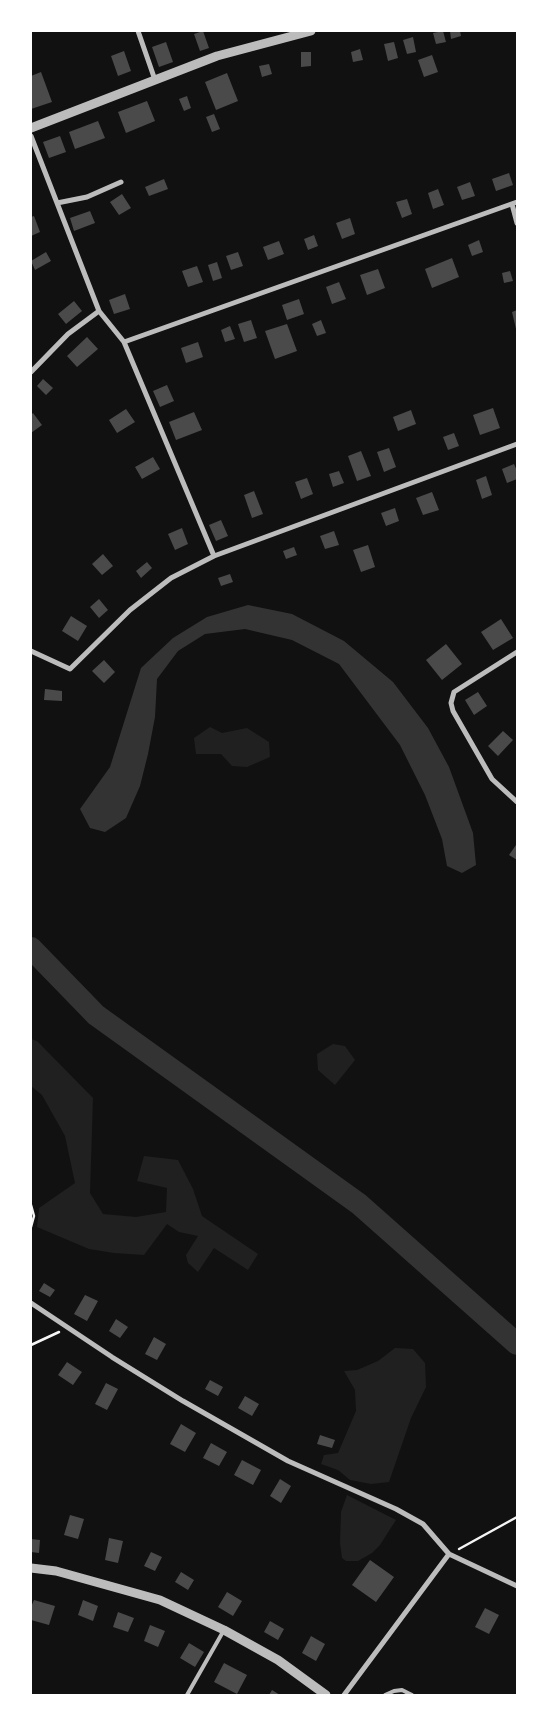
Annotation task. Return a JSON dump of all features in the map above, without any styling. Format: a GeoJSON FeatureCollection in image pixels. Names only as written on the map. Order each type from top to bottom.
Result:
{"type":"FeatureCollection","features":[{"type":"Feature","properties":{"kind":"street"},"geometry":{"type":"LineString","coordinates":[[138,31],[155,80]]}},
{"type":"Feature","properties":{"kind":"street"},"geometry":{"type":"LineString","coordinates":[[31,128],[217,56],[311,31]]}},
{"type":"Feature","properties":{"kind":"street"},"geometry":{"type":"LineString","coordinates":[[31,136],[99,311],[124,342],[214,556]]}},
{"type":"Feature","properties":{"kind":"street"},"geometry":{"type":"LineString","coordinates":[[57,203],[87,197],[121,182]]}},
{"type":"Feature","properties":{"kind":"street"},"geometry":{"type":"LineString","coordinates":[[124,342],[514,203],[517,223]]}},
{"type":"Feature","properties":{"kind":"street"},"geometry":{"type":"LineString","coordinates":[[31,372],[68,334],[99,311]]}},
{"type":"Feature","properties":{"kind":"street"},"geometry":{"type":"LineString","coordinates":[[31,652],[70,670],[130,610],[171,578],[214,556],[517,444]]}},
{"type":"Feature","properties":{"kind":"street"},"geometry":{"type":"LineString","coordinates":[[517,652],[454,692],[451,703],[453,711],[492,779],[517,802]]}},
{"type":"Feature","properties":{"kind":"street"},"geometry":{"type":"LineString","coordinates":[[31,1303],[183,1401],[288,1461],[396,1509],[423,1524],[448,1554],[517,1586]]}},
{"type":"Feature","properties":{"kind":"street"},"geometry":{"type":"LineString","coordinates":[[344,1695],[448,1554]]}},
{"type":"Feature","properties":{"kind":"street"},"geometry":{"type":"LineString","coordinates":[[31,1568],[56,1571],[160,1600],[224,1630],[278,1660],[326,1695]]}},
{"type":"Feature","properties":{"kind":"lane"},"geometry":{"type":"LineString","coordinates":[[187,1695],[224,1630]]}},
{"type":"Feature","properties":{"kind":"lane"},"geometry":{"type":"LineString","coordinates":[[385,1695],[394,1690],[402,1690],[412,1695]]}},
{"type":"Feature","properties":{"kind":"path"},"geometry":{"type":"LineString","coordinates":[[31,1205],[34,1216],[31,1227]]}},
{"type":"Feature","properties":{"kind":"path"},"geometry":{"type":"LineString","coordinates":[[31,1345],[67,1327]]}},
{"type":"Feature","properties":{"kind":"path"},"geometry":{"type":"LineString","coordinates":[[448,1554],[517,1518]]}},
{"type":"Feature","properties":{"kind":"shaded area"},"geometry":{"type":"Polygon","coordinates":[[[248,605],[292,614],[344,641],[393,682],[428,728],[449,767],[473,833],[476,865],[462,873],[447,866],[442,839],[425,795],[400,745],[339,664],[292,640],[245,629],[205,634],[178,651],[157,679],[155,717],[148,754],[140,786],[126,818],[105,832],[90,828],[80,809],[110,767],[141,668],[173,638],[207,617],[248,605]]]}},
{"type":"Feature","properties":{"kind":"shaded area"},"geometry":{"type":"Polygon","coordinates":[[[210,727],[222,733],[247,728],[269,742],[270,757],[247,767],[232,766],[221,754],[196,754],[194,738],[210,727]]]}},
{"type":"Feature","properties":{"kind":"shaded area"},"geometry":{"type":"Polygon","coordinates":[[[31,1039],[37,1041],[93,1098],[90,1193],[103,1214],[136,1217],[166,1212],[167,1188],[137,1181],[144,1156],[178,1160],[193,1189],[202,1216],[258,1254],[248,1270],[214,1248],[198,1272],[188,1263],[186,1255],[198,1236],[179,1232],[167,1224],[144,1255],[89,1249],[37,1227],[39,1208],[75,1183],[65,1136],[42,1095],[31,1086],[31,1039]]]}},
{"type":"Feature","properties":{"kind":"shaded area"},"geometry":{"type":"Polygon","coordinates":[[[333,1044],[345,1046],[355,1060],[335,1085],[318,1070],[317,1054],[333,1044]]]}},
{"type":"Feature","properties":{"kind":"shaded area"},"geometry":{"type":"Polygon","coordinates":[[[395,1348],[413,1349],[425,1363],[426,1387],[411,1418],[389,1482],[371,1484],[350,1480],[338,1470],[321,1464],[324,1455],[338,1453],[356,1411],[355,1390],[344,1371],[357,1370],[378,1361],[395,1348]]]}},
{"type":"Feature","properties":{"kind":"shaded area"},"geometry":{"type":"Polygon","coordinates":[[[347,1495],[396,1520],[380,1545],[372,1553],[358,1561],[346,1561],[342,1558],[340,1543],[341,1512],[347,1495]]]}},
{"type":"Feature","properties":{"kind":"building"},"geometry":{"type":"Polygon","coordinates":[[[203,31],[209,48],[200,51],[194,34],[203,31]]]}},
{"type":"Feature","properties":{"kind":"building"},"geometry":{"type":"Polygon","coordinates":[[[443,31],[446,42],[436,44],[433,33],[443,31]]]}},
{"type":"Feature","properties":{"kind":"building"},"geometry":{"type":"Polygon","coordinates":[[[450,31],[460,31],[461,36],[451,39],[450,31]]]}},
{"type":"Feature","properties":{"kind":"building"},"geometry":{"type":"Polygon","coordinates":[[[413,37],[416,52],[407,54],[403,40],[413,37]]]}},
{"type":"Feature","properties":{"kind":"building"},"geometry":{"type":"Polygon","coordinates":[[[166,42],[173,62],[159,67],[152,47],[166,42]]]}},
{"type":"Feature","properties":{"kind":"building"},"geometry":{"type":"Polygon","coordinates":[[[394,42],[398,58],[388,61],[384,44],[394,42]]]}},
{"type":"Feature","properties":{"kind":"building"},"geometry":{"type":"Polygon","coordinates":[[[360,49],[363,60],[353,62],[351,52],[360,49]]]}},
{"type":"Feature","properties":{"kind":"building"},"geometry":{"type":"Polygon","coordinates":[[[124,51],[131,71],[118,76],[111,56],[124,51]]]}},
{"type":"Feature","properties":{"kind":"building"},"geometry":{"type":"Polygon","coordinates":[[[301,52],[311,52],[311,66],[301,67],[301,52]]]}},
{"type":"Feature","properties":{"kind":"building"},"geometry":{"type":"Polygon","coordinates":[[[432,55],[438,72],[424,77],[418,60],[432,55]]]}},
{"type":"Feature","properties":{"kind":"building"},"geometry":{"type":"Polygon","coordinates":[[[269,64],[272,74],[262,77],[259,66],[269,64]]]}},
{"type":"Feature","properties":{"kind":"building"},"geometry":{"type":"Polygon","coordinates":[[[41,72],[52,102],[31,109],[31,76],[41,72]]]}},
{"type":"Feature","properties":{"kind":"building"},"geometry":{"type":"Polygon","coordinates":[[[227,73],[238,101],[216,110],[205,82],[227,73]]]}},
{"type":"Feature","properties":{"kind":"building"},"geometry":{"type":"Polygon","coordinates":[[[187,96],[191,108],[184,111],[179,99],[187,96]]]}},
{"type":"Feature","properties":{"kind":"building"},"geometry":{"type":"Polygon","coordinates":[[[147,101],[155,121],[126,133],[118,112],[147,101]]]}},
{"type":"Feature","properties":{"kind":"building"},"geometry":{"type":"Polygon","coordinates":[[[214,114],[220,129],[212,132],[206,117],[214,114]]]}},
{"type":"Feature","properties":{"kind":"building"},"geometry":{"type":"Polygon","coordinates":[[[98,121],[105,138],[75,149],[69,132],[98,121]]]}},
{"type":"Feature","properties":{"kind":"building"},"geometry":{"type":"Polygon","coordinates":[[[60,136],[66,152],[49,158],[43,142],[60,136]]]}},
{"type":"Feature","properties":{"kind":"building"},"geometry":{"type":"Polygon","coordinates":[[[509,173],[513,185],[496,191],[492,179],[509,173]]]}},
{"type":"Feature","properties":{"kind":"building"},"geometry":{"type":"Polygon","coordinates":[[[164,179],[168,189],[149,196],[145,187],[164,179]]]}},
{"type":"Feature","properties":{"kind":"building"},"geometry":{"type":"Polygon","coordinates":[[[470,182],[475,196],[462,200],[457,187],[470,182]]]}},
{"type":"Feature","properties":{"kind":"building"},"geometry":{"type":"Polygon","coordinates":[[[438,189],[444,205],[433,209],[428,193],[438,189]]]}},
{"type":"Feature","properties":{"kind":"building"},"geometry":{"type":"Polygon","coordinates":[[[122,194],[131,208],[119,215],[110,202],[122,194]]]}},
{"type":"Feature","properties":{"kind":"building"},"geometry":{"type":"Polygon","coordinates":[[[407,199],[412,214],[402,218],[396,202],[407,199]]]}},
{"type":"Feature","properties":{"kind":"building"},"geometry":{"type":"Polygon","coordinates":[[[90,211],[95,223],[74,231],[70,218],[90,211]]]}},
{"type":"Feature","properties":{"kind":"building"},"geometry":{"type":"Polygon","coordinates":[[[34,216],[40,232],[31,236],[31,217],[34,216]]]}},
{"type":"Feature","properties":{"kind":"building"},"geometry":{"type":"Polygon","coordinates":[[[350,218],[355,234],[342,239],[336,223],[350,218]]]}},
{"type":"Feature","properties":{"kind":"building"},"geometry":{"type":"Polygon","coordinates":[[[314,235],[318,246],[308,250],[304,239],[314,235]]]}},
{"type":"Feature","properties":{"kind":"building"},"geometry":{"type":"Polygon","coordinates":[[[479,240],[483,252],[472,256],[468,245],[479,240]]]}},
{"type":"Feature","properties":{"kind":"building"},"geometry":{"type":"Polygon","coordinates":[[[279,241],[284,254],[268,260],[263,247],[279,241]]]}},
{"type":"Feature","properties":{"kind":"building"},"geometry":{"type":"Polygon","coordinates":[[[46,252],[51,261],[35,270],[31,261],[46,252]]]}},
{"type":"Feature","properties":{"kind":"building"},"geometry":{"type":"Polygon","coordinates":[[[238,252],[243,266],[231,270],[226,256],[238,252]]]}},
{"type":"Feature","properties":{"kind":"building"},"geometry":{"type":"Polygon","coordinates":[[[452,258],[459,277],[432,288],[425,269],[452,258]]]}},
{"type":"Feature","properties":{"kind":"building"},"geometry":{"type":"Polygon","coordinates":[[[217,262],[222,278],[213,281],[208,265],[217,262]]]}},
{"type":"Feature","properties":{"kind":"building"},"geometry":{"type":"Polygon","coordinates":[[[197,266],[203,282],[188,287],[182,271],[197,266]]]}},
{"type":"Feature","properties":{"kind":"building"},"geometry":{"type":"Polygon","coordinates":[[[378,269],[385,288],[367,295],[360,275],[378,269]]]}},
{"type":"Feature","properties":{"kind":"building"},"geometry":{"type":"Polygon","coordinates":[[[510,271],[513,281],[504,283],[502,273],[510,271]]]}},
{"type":"Feature","properties":{"kind":"building"},"geometry":{"type":"Polygon","coordinates":[[[339,282],[346,299],[332,304],[326,287],[339,282]]]}},
{"type":"Feature","properties":{"kind":"building"},"geometry":{"type":"Polygon","coordinates":[[[125,294],[130,309],[114,314],[109,300],[125,294]]]}},
{"type":"Feature","properties":{"kind":"building"},"geometry":{"type":"Polygon","coordinates":[[[299,299],[304,314],[287,320],[282,305],[299,299]]]}},
{"type":"Feature","properties":{"kind":"building"},"geometry":{"type":"Polygon","coordinates":[[[74,301],[82,311],[66,324],[58,314],[74,301]]]}},
{"type":"Feature","properties":{"kind":"building"},"geometry":{"type":"Polygon","coordinates":[[[517,310],[517,329],[516,329],[512,312],[517,310]]]}},
{"type":"Feature","properties":{"kind":"building"},"geometry":{"type":"Polygon","coordinates":[[[251,320],[257,338],[244,342],[238,324],[251,320]]]}},
{"type":"Feature","properties":{"kind":"building"},"geometry":{"type":"Polygon","coordinates":[[[321,320],[326,333],[317,336],[312,324],[321,320]]]}},
{"type":"Feature","properties":{"kind":"building"},"geometry":{"type":"Polygon","coordinates":[[[287,324],[297,351],[275,359],[265,331],[287,324]]]}},
{"type":"Feature","properties":{"kind":"building"},"geometry":{"type":"Polygon","coordinates":[[[230,326],[235,339],[225,342],[221,330],[230,326]]]}},
{"type":"Feature","properties":{"kind":"building"},"geometry":{"type":"Polygon","coordinates":[[[87,337],[98,349],[77,367],[67,356],[87,337]]]}},
{"type":"Feature","properties":{"kind":"building"},"geometry":{"type":"Polygon","coordinates":[[[198,342],[203,357],[186,363],[181,348],[198,342]]]}},
{"type":"Feature","properties":{"kind":"building"},"geometry":{"type":"Polygon","coordinates":[[[43,379],[53,388],[46,395],[37,386],[43,379]]]}},
{"type":"Feature","properties":{"kind":"building"},"geometry":{"type":"Polygon","coordinates":[[[167,385],[174,401],[160,407],[153,391],[167,385]]]}},
{"type":"Feature","properties":{"kind":"building"},"geometry":{"type":"Polygon","coordinates":[[[493,408],[500,428],[480,435],[473,415],[493,408]]]}},
{"type":"Feature","properties":{"kind":"building"},"geometry":{"type":"Polygon","coordinates":[[[126,409],[135,422],[117,433],[109,420],[126,409]]]}},
{"type":"Feature","properties":{"kind":"building"},"geometry":{"type":"Polygon","coordinates":[[[411,410],[416,424],[398,431],[393,417],[411,410]]]}},
{"type":"Feature","properties":{"kind":"building"},"geometry":{"type":"Polygon","coordinates":[[[194,412],[202,430],[176,440],[169,422],[194,412]]]}},
{"type":"Feature","properties":{"kind":"building"},"geometry":{"type":"Polygon","coordinates":[[[33,413],[42,425],[31,433],[31,415],[33,413]]]}},
{"type":"Feature","properties":{"kind":"building"},"geometry":{"type":"Polygon","coordinates":[[[454,433],[459,446],[448,450],[443,437],[454,433]]]}},
{"type":"Feature","properties":{"kind":"building"},"geometry":{"type":"Polygon","coordinates":[[[389,448],[396,467],[384,472],[377,452],[389,448]]]}},
{"type":"Feature","properties":{"kind":"building"},"geometry":{"type":"Polygon","coordinates":[[[361,451],[371,476],[357,481],[348,456],[361,451]]]}},
{"type":"Feature","properties":{"kind":"building"},"geometry":{"type":"Polygon","coordinates":[[[153,457],[160,469],[142,479],[135,467],[153,457]]]}},
{"type":"Feature","properties":{"kind":"building"},"geometry":{"type":"Polygon","coordinates":[[[514,464],[517,471],[517,479],[507,483],[502,469],[514,464]]]}},
{"type":"Feature","properties":{"kind":"building"},"geometry":{"type":"Polygon","coordinates":[[[339,471],[344,483],[333,487],[329,474],[339,471]]]}},
{"type":"Feature","properties":{"kind":"building"},"geometry":{"type":"Polygon","coordinates":[[[486,476],[492,495],[482,499],[476,480],[486,476]]]}},
{"type":"Feature","properties":{"kind":"building"},"geometry":{"type":"Polygon","coordinates":[[[307,478],[313,494],[301,499],[295,482],[307,478]]]}},
{"type":"Feature","properties":{"kind":"building"},"geometry":{"type":"Polygon","coordinates":[[[254,491],[263,514],[252,518],[244,495],[254,491]]]}},
{"type":"Feature","properties":{"kind":"building"},"geometry":{"type":"Polygon","coordinates":[[[432,492],[439,510],[423,515],[416,498],[432,492]]]}},
{"type":"Feature","properties":{"kind":"building"},"geometry":{"type":"Polygon","coordinates":[[[395,508],[399,521],[386,526],[381,513],[395,508]]]}},
{"type":"Feature","properties":{"kind":"building"},"geometry":{"type":"Polygon","coordinates":[[[221,520],[228,536],[216,541],[209,525],[221,520]]]}},
{"type":"Feature","properties":{"kind":"building"},"geometry":{"type":"Polygon","coordinates":[[[182,528],[188,544],[175,550],[168,534],[182,528]]]}},
{"type":"Feature","properties":{"kind":"building"},"geometry":{"type":"Polygon","coordinates":[[[334,531],[339,545],[325,549],[320,536],[334,531]]]}},
{"type":"Feature","properties":{"kind":"building"},"geometry":{"type":"Polygon","coordinates":[[[368,545],[375,567],[361,572],[353,550],[368,545]]]}},
{"type":"Feature","properties":{"kind":"building"},"geometry":{"type":"Polygon","coordinates":[[[294,547],[297,555],[286,559],[283,551],[294,547]]]}},
{"type":"Feature","properties":{"kind":"building"},"geometry":{"type":"Polygon","coordinates":[[[103,554],[113,566],[102,575],[92,564],[103,554]]]}},
{"type":"Feature","properties":{"kind":"building"},"geometry":{"type":"Polygon","coordinates":[[[147,562],[152,568],[141,578],[136,571],[147,562]]]}},
{"type":"Feature","properties":{"kind":"building"},"geometry":{"type":"Polygon","coordinates":[[[230,574],[233,582],[221,586],[218,578],[230,574]]]}},
{"type":"Feature","properties":{"kind":"building"},"geometry":{"type":"Polygon","coordinates":[[[99,599],[108,610],[99,618],[90,607],[99,599]]]}},
{"type":"Feature","properties":{"kind":"building"},"geometry":{"type":"Polygon","coordinates":[[[71,616],[87,626],[78,641],[62,631],[71,616]]]}},
{"type":"Feature","properties":{"kind":"building"},"geometry":{"type":"Polygon","coordinates":[[[501,619],[513,638],[493,650],[481,632],[501,619]]]}},
{"type":"Feature","properties":{"kind":"building"},"geometry":{"type":"Polygon","coordinates":[[[446,644],[462,664],[442,680],[426,660],[446,644]]]}},
{"type":"Feature","properties":{"kind":"building"},"geometry":{"type":"Polygon","coordinates":[[[104,660],[115,672],[104,683],[92,671],[104,660]]]}},
{"type":"Feature","properties":{"kind":"building"},"geometry":{"type":"Polygon","coordinates":[[[45,689],[62,691],[62,701],[44,700],[45,689]]]}},
{"type":"Feature","properties":{"kind":"building"},"geometry":{"type":"Polygon","coordinates":[[[478,692],[487,706],[474,715],[465,700],[478,692]]]}},
{"type":"Feature","properties":{"kind":"building"},"geometry":{"type":"Polygon","coordinates":[[[503,731],[513,740],[498,756],[488,746],[503,731]]]}},
{"type":"Feature","properties":{"kind":"building"},"geometry":{"type":"Polygon","coordinates":[[[517,846],[517,860],[509,855],[517,846]]]}},
{"type":"Feature","properties":{"kind":"building"},"geometry":{"type":"Polygon","coordinates":[[[44,1283],[55,1290],[50,1297],[39,1291],[44,1283]]]}},
{"type":"Feature","properties":{"kind":"building"},"geometry":{"type":"Polygon","coordinates":[[[85,1295],[98,1301],[87,1321],[74,1314],[85,1295]]]}},
{"type":"Feature","properties":{"kind":"building"},"geometry":{"type":"Polygon","coordinates":[[[116,1319],[128,1327],[120,1338],[109,1331],[116,1319]]]}},
{"type":"Feature","properties":{"kind":"building"},"geometry":{"type":"Polygon","coordinates":[[[154,1337],[166,1344],[157,1360],[145,1354],[154,1337]]]}},
{"type":"Feature","properties":{"kind":"building"},"geometry":{"type":"Polygon","coordinates":[[[67,1362],[82,1372],[73,1385],[58,1375],[67,1362]]]}},
{"type":"Feature","properties":{"kind":"building"},"geometry":{"type":"Polygon","coordinates":[[[210,1380],[223,1387],[218,1396],[205,1389],[210,1380]]]}},
{"type":"Feature","properties":{"kind":"building"},"geometry":{"type":"Polygon","coordinates":[[[106,1383],[118,1389],[107,1410],[95,1404],[106,1383]]]}},
{"type":"Feature","properties":{"kind":"building"},"geometry":{"type":"Polygon","coordinates":[[[245,1396],[259,1404],[252,1416],[238,1408],[245,1396]]]}},
{"type":"Feature","properties":{"kind":"building"},"geometry":{"type":"Polygon","coordinates":[[[181,1424],[196,1433],[185,1452],[170,1444],[181,1424]]]}},
{"type":"Feature","properties":{"kind":"building"},"geometry":{"type":"Polygon","coordinates":[[[320,1435],[335,1440],[332,1448],[317,1444],[320,1435]]]}},
{"type":"Feature","properties":{"kind":"building"},"geometry":{"type":"Polygon","coordinates":[[[211,1443],[227,1452],[219,1466],[203,1458],[211,1443]]]}},
{"type":"Feature","properties":{"kind":"building"},"geometry":{"type":"Polygon","coordinates":[[[242,1460],[261,1470],[253,1485],[234,1475],[242,1460]]]}},
{"type":"Feature","properties":{"kind":"building"},"geometry":{"type":"Polygon","coordinates":[[[280,1479],[291,1486],[281,1503],[270,1496],[280,1479]]]}},
{"type":"Feature","properties":{"kind":"building"},"geometry":{"type":"Polygon","coordinates":[[[70,1515],[84,1519],[78,1539],[64,1535],[70,1515]]]}},
{"type":"Feature","properties":{"kind":"building"},"geometry":{"type":"Polygon","coordinates":[[[109,1538],[123,1541],[118,1563],[105,1560],[109,1538]]]}},
{"type":"Feature","properties":{"kind":"building"},"geometry":{"type":"Polygon","coordinates":[[[31,1539],[40,1540],[39,1553],[31,1552],[31,1539]]]}},
{"type":"Feature","properties":{"kind":"building"},"geometry":{"type":"Polygon","coordinates":[[[151,1552],[162,1557],[155,1571],[144,1566],[151,1552]]]}},
{"type":"Feature","properties":{"kind":"building"},"geometry":{"type":"Polygon","coordinates":[[[370,1560],[394,1577],[376,1602],[352,1585],[370,1560]]]}},
{"type":"Feature","properties":{"kind":"building"},"geometry":{"type":"Polygon","coordinates":[[[181,1572],[194,1580],[188,1590],[175,1582],[181,1572]]]}},
{"type":"Feature","properties":{"kind":"building"},"geometry":{"type":"Polygon","coordinates":[[[227,1592],[242,1601],[233,1616],[218,1607],[227,1592]]]}},
{"type":"Feature","properties":{"kind":"building"},"geometry":{"type":"Polygon","coordinates":[[[34,1600],[55,1606],[49,1625],[31,1620],[31,1607],[34,1600]]]}},
{"type":"Feature","properties":{"kind":"building"},"geometry":{"type":"Polygon","coordinates":[[[83,1600],[98,1606],[93,1621],[78,1615],[83,1600]]]}},
{"type":"Feature","properties":{"kind":"building"},"geometry":{"type":"Polygon","coordinates":[[[485,1608],[499,1615],[489,1634],[475,1627],[485,1608]]]}},
{"type":"Feature","properties":{"kind":"building"},"geometry":{"type":"Polygon","coordinates":[[[118,1612],[134,1618],[128,1632],[113,1627],[118,1612]]]}},
{"type":"Feature","properties":{"kind":"building"},"geometry":{"type":"Polygon","coordinates":[[[270,1621],[284,1629],[278,1640],[264,1632],[270,1621]]]}},
{"type":"Feature","properties":{"kind":"building"},"geometry":{"type":"Polygon","coordinates":[[[150,1625],[165,1631],[158,1647],[144,1641],[150,1625]]]}},
{"type":"Feature","properties":{"kind":"building"},"geometry":{"type":"Polygon","coordinates":[[[311,1636],[325,1644],[316,1661],[302,1653],[311,1636]]]}},
{"type":"Feature","properties":{"kind":"building"},"geometry":{"type":"Polygon","coordinates":[[[189,1643],[204,1652],[195,1667],[180,1658],[189,1643]]]}},
{"type":"Feature","properties":{"kind":"building"},"geometry":{"type":"Polygon","coordinates":[[[224,1663],[247,1675],[237,1694],[214,1682],[224,1663]]]}},
{"type":"Feature","properties":{"kind":"building"},"geometry":{"type":"Polygon","coordinates":[[[272,1690],[280,1695],[269,1695],[272,1690]]]}},
{"type":"Feature","properties":{"kind":"waterway"},"geometry":{"type":"LineString","coordinates":[[31,948],[96,1015],[359,1204],[517,1344]]}}]}
